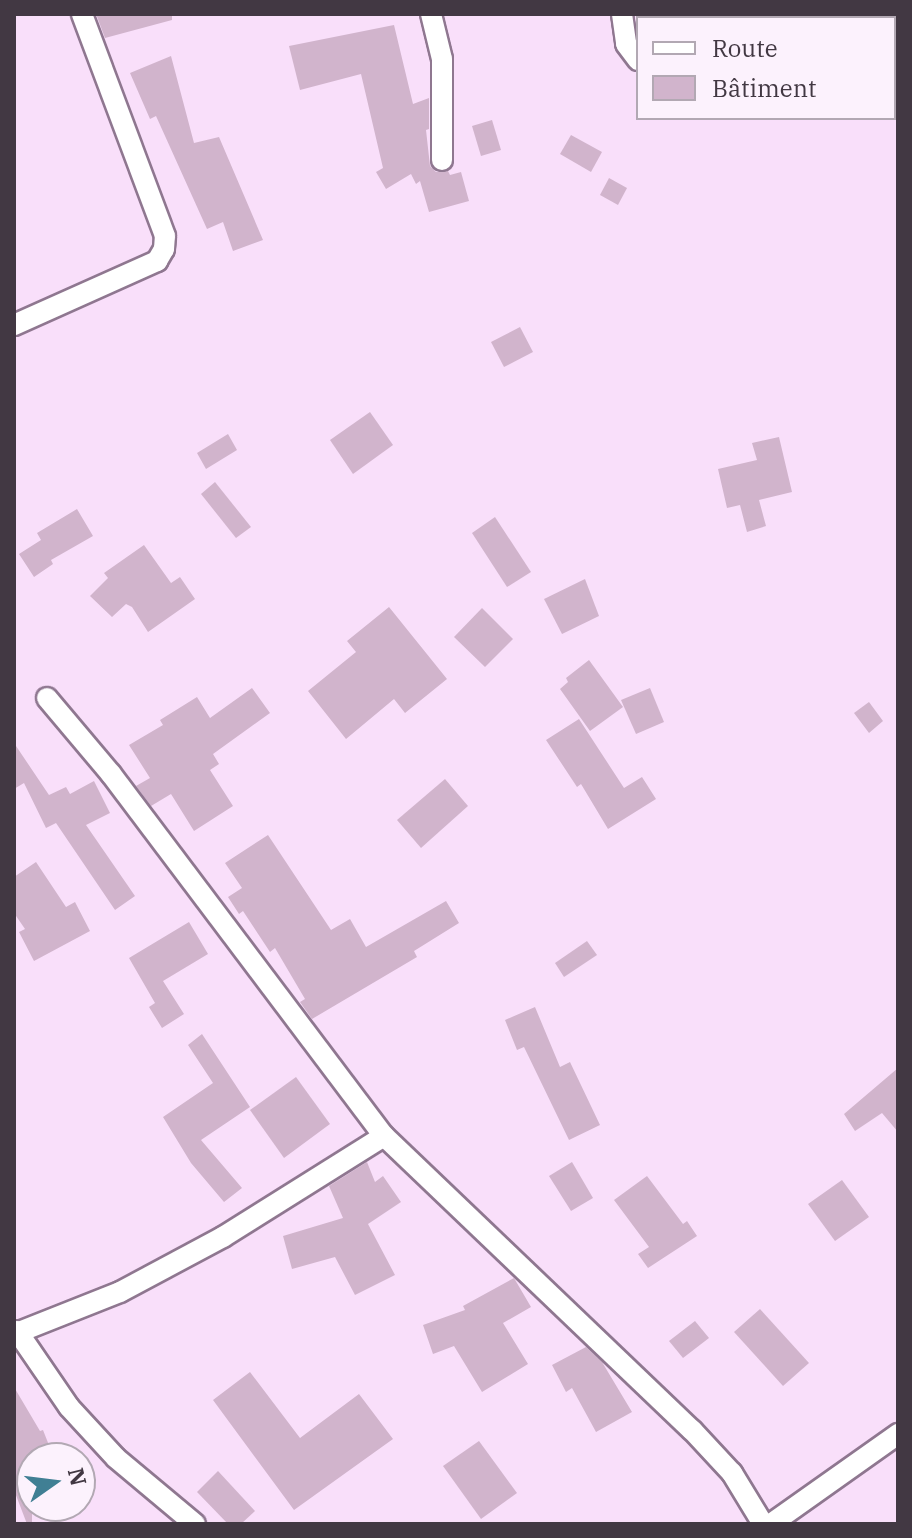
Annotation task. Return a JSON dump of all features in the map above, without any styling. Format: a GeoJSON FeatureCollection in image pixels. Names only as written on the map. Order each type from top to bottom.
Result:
{"type":"FeatureCollection","features":[{"type":"Feature","properties":{"kind":"street"},"geometry":{"type":"LineString","coordinates":[[14,325],[157,261],[164,249],[165,236],[82,14]]}},
{"type":"Feature","properties":{"kind":"street"},"geometry":{"type":"LineString","coordinates":[[431,14],[442,59],[442,160]]}},
{"type":"Feature","properties":{"kind":"street"},"geometry":{"type":"LineString","coordinates":[[622,14],[626,44],[636,57]]}},
{"type":"Feature","properties":{"kind":"street"},"geometry":{"type":"LineString","coordinates":[[47,698],[111,774],[384,1136],[692,1430],[732,1473],[763,1524]]}},
{"type":"Feature","properties":{"kind":"street"},"geometry":{"type":"LineString","coordinates":[[195,1524],[116,1458],[69,1407],[16,1332],[120,1292],[210,1244],[384,1136]]}},
{"type":"Feature","properties":{"kind":"street"},"geometry":{"type":"LineString","coordinates":[[771,1524],[898,1434]]}},
{"type":"Feature","properties":{"kind":"building"},"geometry":{"type":"Polygon","coordinates":[[[96,14],[172,14],[172,20],[105,38],[96,14]]]}},
{"type":"Feature","properties":{"kind":"building"},"geometry":{"type":"Polygon","coordinates":[[[394,25],[413,104],[429,98],[429,129],[426,130],[430,166],[436,172],[448,171],[450,175],[461,172],[469,201],[429,212],[420,181],[416,184],[411,174],[386,189],[376,172],[383,168],[361,74],[300,90],[289,46],[394,25]]]}},
{"type":"Feature","properties":{"kind":"building"},"geometry":{"type":"Polygon","coordinates":[[[171,56],[194,143],[219,137],[263,240],[233,251],[223,222],[207,229],[156,116],[150,119],[130,73],[171,56]]]}},
{"type":"Feature","properties":{"kind":"building"},"geometry":{"type":"Polygon","coordinates":[[[492,120],[501,150],[481,156],[472,126],[492,120]]]}},
{"type":"Feature","properties":{"kind":"building"},"geometry":{"type":"Polygon","coordinates":[[[571,135],[602,152],[591,172],[560,154],[571,135]]]}},
{"type":"Feature","properties":{"kind":"building"},"geometry":{"type":"Polygon","coordinates":[[[609,178],[627,188],[618,205],[600,195],[609,178]]]}},
{"type":"Feature","properties":{"kind":"building"},"geometry":{"type":"Polygon","coordinates":[[[520,327],[533,352],[504,367],[491,342],[520,327]]]}},
{"type":"Feature","properties":{"kind":"building"},"geometry":{"type":"Polygon","coordinates":[[[370,412],[393,445],[353,474],[330,440],[370,412]]]}},
{"type":"Feature","properties":{"kind":"building"},"geometry":{"type":"Polygon","coordinates":[[[228,434],[237,450],[206,469],[197,453],[228,434]]]}},
{"type":"Feature","properties":{"kind":"building"},"geometry":{"type":"Polygon","coordinates":[[[779,437],[792,492],[759,500],[766,526],[747,532],[740,505],[727,508],[718,469],[757,460],[752,443],[779,437]]]}},
{"type":"Feature","properties":{"kind":"building"},"geometry":{"type":"Polygon","coordinates":[[[215,482],[251,527],[236,538],[201,494],[215,482]]]}},
{"type":"Feature","properties":{"kind":"building"},"geometry":{"type":"Polygon","coordinates":[[[77,509],[93,536],[51,560],[53,564],[34,577],[19,554],[41,540],[37,533],[77,509]]]}},
{"type":"Feature","properties":{"kind":"building"},"geometry":{"type":"Polygon","coordinates":[[[495,517],[531,572],[507,587],[472,533],[495,517]]]}},
{"type":"Feature","properties":{"kind":"building"},"geometry":{"type":"Polygon","coordinates":[[[144,545],[171,583],[180,577],[195,599],[148,632],[132,607],[126,604],[112,617],[90,596],[108,578],[104,573],[144,545]]]}},
{"type":"Feature","properties":{"kind":"building"},"geometry":{"type":"Polygon","coordinates":[[[585,579],[599,616],[562,634],[544,599],[585,579]]]}},
{"type":"Feature","properties":{"kind":"building"},"geometry":{"type":"Polygon","coordinates":[[[389,607],[447,679],[405,713],[394,699],[346,739],[308,691],[356,652],[347,641],[389,607]]]}},
{"type":"Feature","properties":{"kind":"building"},"geometry":{"type":"Polygon","coordinates":[[[482,608],[513,639],[485,667],[454,637],[482,608]]]}},
{"type":"Feature","properties":{"kind":"building"},"geometry":{"type":"Polygon","coordinates":[[[589,660],[623,707],[590,731],[560,689],[568,682],[566,678],[589,660]]]}},
{"type":"Feature","properties":{"kind":"building"},"geometry":{"type":"Polygon","coordinates":[[[252,688],[270,713],[213,754],[219,764],[210,770],[233,806],[194,831],[171,794],[151,806],[136,786],[150,778],[129,745],[163,725],[160,720],[197,697],[210,718],[252,688]]]}},
{"type":"Feature","properties":{"kind":"building"},"geometry":{"type":"Polygon","coordinates":[[[650,688],[664,722],[636,734],[621,700],[650,688]]]}},
{"type":"Feature","properties":{"kind":"building"},"geometry":{"type":"Polygon","coordinates":[[[869,702],[883,721],[869,733],[854,713],[869,702]]]}},
{"type":"Feature","properties":{"kind":"building"},"geometry":{"type":"Polygon","coordinates":[[[579,719],[624,788],[642,777],[656,799],[608,829],[581,784],[577,787],[546,740],[579,719]]]}},
{"type":"Feature","properties":{"kind":"building"},"geometry":{"type":"Polygon","coordinates":[[[14,743],[49,795],[66,787],[70,794],[94,781],[110,813],[86,825],[135,896],[115,910],[56,823],[46,828],[24,783],[14,789],[14,743]]]}},
{"type":"Feature","properties":{"kind":"building"},"geometry":{"type":"Polygon","coordinates":[[[445,779],[468,806],[421,848],[397,820],[445,779]]]}},
{"type":"Feature","properties":{"kind":"building"},"geometry":{"type":"Polygon","coordinates":[[[268,835],[331,930],[350,919],[366,947],[446,901],[459,923],[414,951],[417,957],[312,1019],[300,1002],[305,999],[275,948],[270,952],[243,911],[239,914],[228,897],[242,888],[225,863],[268,835]]]}},
{"type":"Feature","properties":{"kind":"building"},"geometry":{"type":"Polygon","coordinates":[[[36,862],[66,907],[75,902],[90,931],[34,961],[19,932],[25,929],[14,913],[14,877],[36,862]]]}},
{"type":"Feature","properties":{"kind":"building"},"geometry":{"type":"Polygon","coordinates":[[[189,922],[208,954],[163,981],[184,1014],[162,1028],[149,1007],[155,1003],[129,958],[189,922]]]}},
{"type":"Feature","properties":{"kind":"building"},"geometry":{"type":"Polygon","coordinates":[[[587,941],[597,955],[564,977],[555,963],[587,941]]]}},
{"type":"Feature","properties":{"kind":"building"},"geometry":{"type":"Polygon","coordinates":[[[535,1007],[560,1067],[570,1062],[600,1125],[569,1140],[524,1047],[517,1050],[505,1020],[535,1007]]]}},
{"type":"Feature","properties":{"kind":"building"},"geometry":{"type":"Polygon","coordinates":[[[202,1034],[250,1107],[201,1140],[242,1188],[224,1202],[191,1163],[163,1117],[213,1083],[188,1045],[202,1034]]]}},
{"type":"Feature","properties":{"kind":"building"},"geometry":{"type":"Polygon","coordinates":[[[898,1068],[898,1132],[882,1113],[855,1131],[844,1114],[898,1068]]]}},
{"type":"Feature","properties":{"kind":"building"},"geometry":{"type":"Polygon","coordinates":[[[296,1077],[330,1124],[284,1158],[250,1110],[296,1077]]]}},
{"type":"Feature","properties":{"kind":"building"},"geometry":{"type":"Polygon","coordinates":[[[367,1162],[375,1182],[383,1176],[401,1202],[368,1224],[395,1275],[355,1295],[335,1257],[292,1269],[283,1236],[343,1218],[329,1186],[367,1162]]]}},
{"type":"Feature","properties":{"kind":"building"},"geometry":{"type":"Polygon","coordinates":[[[572,1162],[593,1198],[571,1211],[549,1176],[572,1162]]]}},
{"type":"Feature","properties":{"kind":"building"},"geometry":{"type":"Polygon","coordinates":[[[647,1176],[683,1224],[687,1221],[697,1236],[648,1268],[638,1254],[649,1247],[614,1200],[647,1176]]]}},
{"type":"Feature","properties":{"kind":"building"},"geometry":{"type":"Polygon","coordinates":[[[842,1180],[869,1217],[835,1241],[808,1204],[842,1180]]]}},
{"type":"Feature","properties":{"kind":"building"},"geometry":{"type":"Polygon","coordinates":[[[514,1278],[531,1307],[503,1323],[528,1364],[482,1392],[454,1346],[433,1354],[423,1325],[465,1310],[463,1306],[514,1278]]]}},
{"type":"Feature","properties":{"kind":"building"},"geometry":{"type":"Polygon","coordinates":[[[760,1309],[809,1363],[783,1386],[734,1332],[760,1309]]]}},
{"type":"Feature","properties":{"kind":"building"},"geometry":{"type":"Polygon","coordinates":[[[695,1321],[709,1338],[683,1358],[669,1341],[695,1321]]]}},
{"type":"Feature","properties":{"kind":"building"},"geometry":{"type":"Polygon","coordinates":[[[586,1347],[602,1362],[632,1412],[596,1432],[572,1388],[566,1392],[552,1365],[586,1347]]]}},
{"type":"Feature","properties":{"kind":"building"},"geometry":{"type":"Polygon","coordinates":[[[250,1372],[300,1438],[359,1394],[393,1439],[294,1510],[213,1400],[250,1372]]]}},
{"type":"Feature","properties":{"kind":"building"},"geometry":{"type":"Polygon","coordinates":[[[14,1387],[48,1442],[16,1442],[16,1495],[14,1387]]]}},
{"type":"Feature","properties":{"kind":"building"},"geometry":{"type":"Polygon","coordinates":[[[479,1441],[517,1493],[481,1519],[443,1466],[479,1441]]]}},
{"type":"Feature","properties":{"kind":"building"},"geometry":{"type":"Polygon","coordinates":[[[218,1471],[255,1511],[241,1524],[228,1524],[197,1492],[218,1471]]]}}]}
